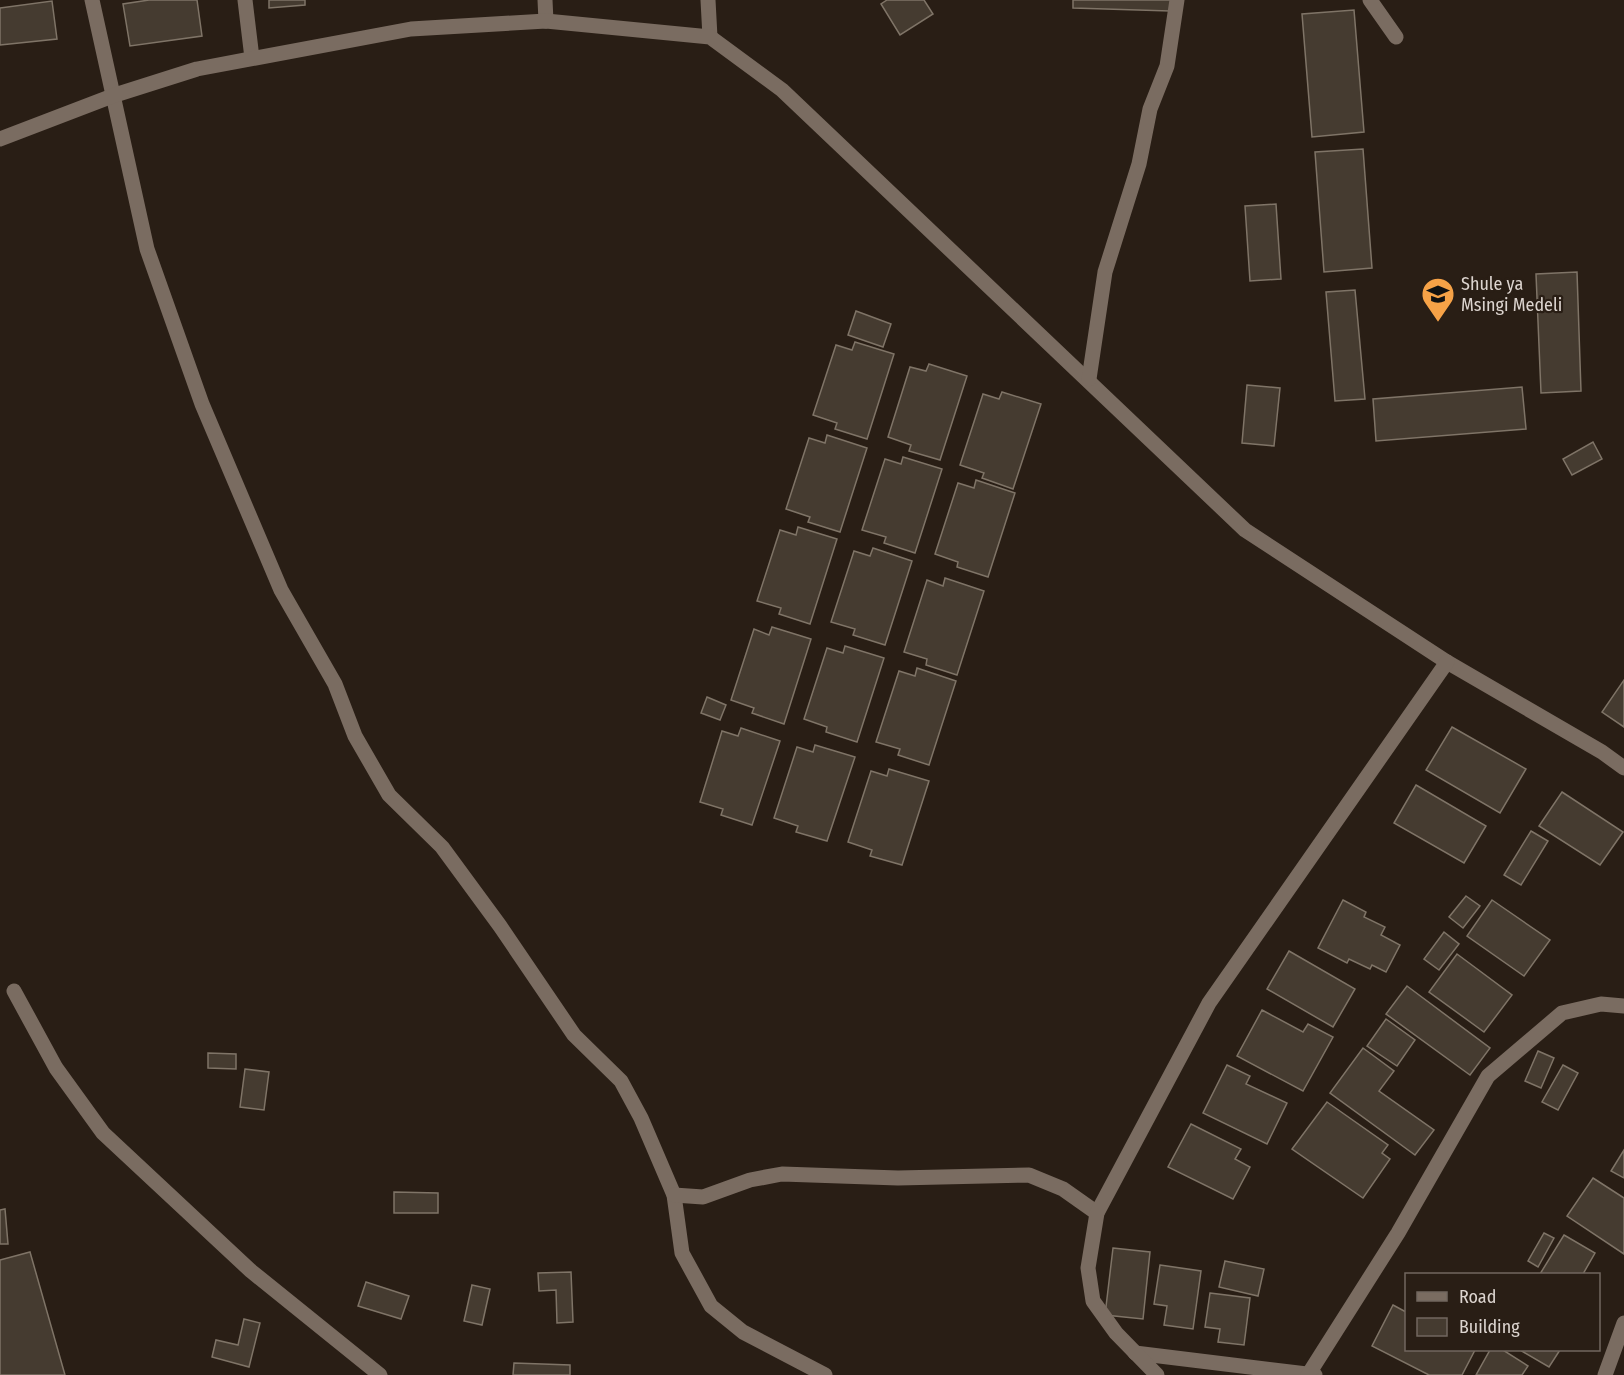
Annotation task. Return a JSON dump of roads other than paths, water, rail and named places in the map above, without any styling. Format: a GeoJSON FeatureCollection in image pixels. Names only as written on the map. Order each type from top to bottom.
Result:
{"type":"FeatureCollection","features":[{"type":"Feature","properties":{"kind":"street"},"geometry":{"type":"LineString","coordinates":[[92,0],[115,95],[147,249],[202,404],[281,590],[335,684],[355,736],[389,795],[442,847],[500,926],[574,1035],[621,1081],[641,1118],[674,1195],[682,1253],[711,1306],[743,1332],[825,1375]]}},
{"type":"Feature","properties":{"kind":"street"},"geometry":{"type":"LineString","coordinates":[[245,0],[252,58]]}},
{"type":"Feature","properties":{"kind":"street"},"geometry":{"type":"LineString","coordinates":[[545,0],[546,21]]}},
{"type":"Feature","properties":{"kind":"street"},"geometry":{"type":"LineString","coordinates":[[708,0],[710,37]]}},
{"type":"Feature","properties":{"kind":"street"},"geometry":{"type":"LineString","coordinates":[[1089,379],[1106,272],[1139,164],[1150,109],[1167,66],[1177,0]]}},
{"type":"Feature","properties":{"kind":"street"},"geometry":{"type":"LineString","coordinates":[[1370,0],[1395,37]]}},
{"type":"Feature","properties":{"kind":"street"},"geometry":{"type":"LineString","coordinates":[[0,139],[115,95],[196,69],[411,29],[546,21],[710,37],[782,90],[1089,379],[1245,530],[1447,662],[1602,752],[1624,768]]}},
{"type":"Feature","properties":{"kind":"street"},"geometry":{"type":"LineString","coordinates":[[1157,1375],[1116,1333],[1093,1301],[1088,1268],[1097,1213],[1209,1003],[1447,662]]}},
{"type":"Feature","properties":{"kind":"street"},"geometry":{"type":"LineString","coordinates":[[14,991],[56,1068],[103,1133],[251,1271],[380,1375]]}},
{"type":"Feature","properties":{"kind":"street"},"geometry":{"type":"LineString","coordinates":[[1135,1353],[1311,1374],[1398,1233],[1488,1076],[1562,1014],[1601,1004],[1624,1006]]}},
{"type":"Feature","properties":{"kind":"street"},"geometry":{"type":"LineString","coordinates":[[674,1195],[703,1197],[750,1180],[782,1174],[898,1178],[1029,1175],[1063,1189],[1097,1213]]}},
{"type":"Feature","properties":{"kind":"street"},"geometry":{"type":"LineString","coordinates":[[1605,1375],[1624,1323]]}},
{"type":"Feature","properties":{"kind":"place","name":"Shule ya Msingi Medeli"},"geometry":{"type":"Point","coordinates":[1438,323]}}]}
